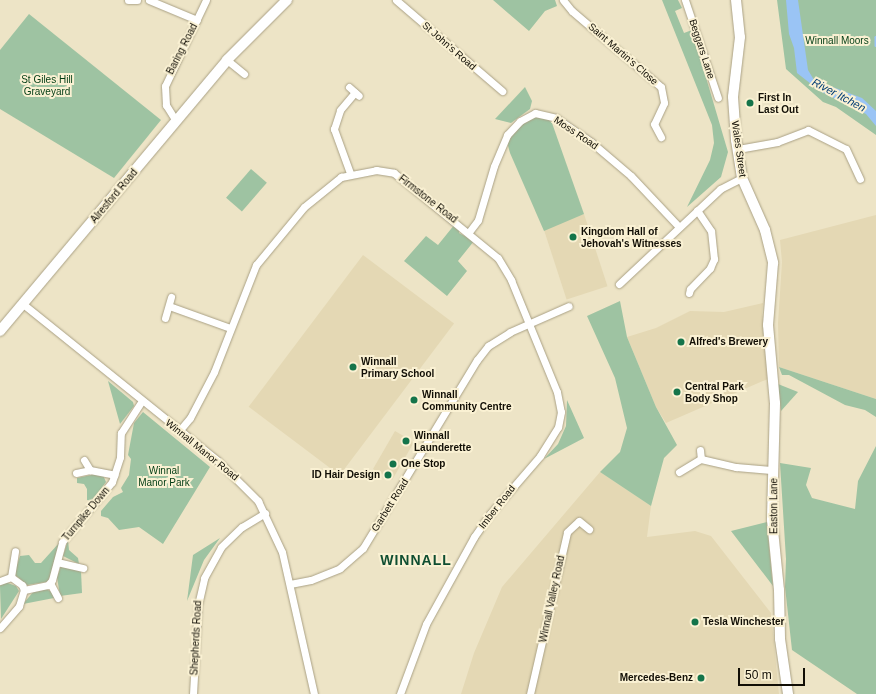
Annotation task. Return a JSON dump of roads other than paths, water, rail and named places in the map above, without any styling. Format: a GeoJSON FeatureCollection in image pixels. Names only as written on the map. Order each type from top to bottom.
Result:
{"type":"FeatureCollection","features":[{"type":"Feature","properties":{"kind":"street"},"geometry":{"type":"LineString","coordinates":[[128,0],[136,0]]}},
{"type":"Feature","properties":{"kind":"street"},"geometry":{"type":"LineString","coordinates":[[149,0],[197,20]]}},
{"type":"Feature","properties":{"kind":"street","name":"Baring Road"},"geometry":{"type":"LineString","coordinates":[[176,121],[166,105],[165,86],[206,0]]}},
{"type":"Feature","properties":{"kind":"street","name":"Alresford Road"},"geometry":{"type":"LineString","coordinates":[[0,331],[226,60],[287,0]]}},
{"type":"Feature","properties":{"kind":"street","name":"St John's Road"},"geometry":{"type":"LineString","coordinates":[[396,0],[502,91]]}},
{"type":"Feature","properties":{"kind":"street","name":"Saint Martin's Close"},"geometry":{"type":"LineString","coordinates":[[563,0],[572,11],[660,87],[664,103],[654,124],[661,137]]}},
{"type":"Feature","properties":{"kind":"street","name":"Beggars Lane"},"geometry":{"type":"LineString","coordinates":[[685,0],[718,98]]}},
{"type":"Feature","properties":{"kind":"street","name":"Wales Street"},"geometry":{"type":"LineString","coordinates":[[736,0],[740,37],[733,112],[742,178],[771,252],[772,286],[769,317]]}},
{"type":"Feature","properties":{"kind":"street"},"geometry":{"type":"LineString","coordinates":[[226,60],[244,74]]}},
{"type":"Feature","properties":{"kind":"street"},"geometry":{"type":"LineString","coordinates":[[350,174],[334,129],[340,110],[355,92]]}},
{"type":"Feature","properties":{"kind":"street","name":"Moss Road"},"geometry":{"type":"LineString","coordinates":[[469,232],[478,220],[506,135],[520,121],[535,113],[556,118],[591,142],[631,176],[679,227]]}},
{"type":"Feature","properties":{"kind":"street"},"geometry":{"type":"LineString","coordinates":[[738,149],[777,142],[808,130],[846,149],[860,178]]}},
{"type":"Feature","properties":{"kind":"street","name":"Firmstone Road"},"geometry":{"type":"LineString","coordinates":[[179,431],[190,418],[211,378],[254,270],[275,239],[314,198],[341,177],[350,174],[376,170],[394,174],[469,232],[498,258],[505,268],[529,323]]}},
{"type":"Feature","properties":{"kind":"street"},"geometry":{"type":"LineString","coordinates":[[619,284],[697,210],[727,184],[742,178]]}},
{"type":"Feature","properties":{"kind":"street"},"geometry":{"type":"LineString","coordinates":[[689,293],[690,288],[710,268],[714,259],[710,231],[697,210]]}},
{"type":"Feature","properties":{"kind":"street"},"geometry":{"type":"LineString","coordinates":[[165,318],[172,297]]}},
{"type":"Feature","properties":{"kind":"street","name":"Winnall Manor Road"},"geometry":{"type":"LineString","coordinates":[[23,304],[243,483],[265,513],[282,552],[314,694]]}},
{"type":"Feature","properties":{"kind":"street"},"geometry":{"type":"LineString","coordinates":[[169,306],[230,328]]}},
{"type":"Feature","properties":{"kind":"street","name":"Garbett Road"},"geometry":{"type":"LineString","coordinates":[[290,584],[312,580],[340,568],[357,554],[477,360],[499,337],[569,306]]}},
{"type":"Feature","properties":{"kind":"street","name":"Easton Lane"},"geometry":{"type":"LineString","coordinates":[[769,317],[775,403],[772,520],[778,583],[780,639],[788,694]]}},
{"type":"Feature","properties":{"kind":"street","name":"Imber Road"},"geometry":{"type":"LineString","coordinates":[[400,694],[426,624],[474,538],[490,514],[540,456],[558,427],[561,412],[557,392],[529,323]]}},
{"type":"Feature","properties":{"kind":"street","name":"Turnpike Down"},"geometry":{"type":"LineString","coordinates":[[50,583],[64,538],[108,488],[115,475],[120,457],[122,433],[142,402]]}},
{"type":"Feature","properties":{"kind":"street"},"geometry":{"type":"LineString","coordinates":[[700,450],[701,459]]}},
{"type":"Feature","properties":{"kind":"street"},"geometry":{"type":"LineString","coordinates":[[679,472],[701,459],[736,467],[774,470]]}},
{"type":"Feature","properties":{"kind":"street"},"geometry":{"type":"LineString","coordinates":[[84,460],[90,470]]}},
{"type":"Feature","properties":{"kind":"street"},"geometry":{"type":"LineString","coordinates":[[76,473],[90,470],[115,475]]}},
{"type":"Feature","properties":{"kind":"street","name":"Shepherds Road"},"geometry":{"type":"LineString","coordinates":[[193,694],[198,601],[204,578],[215,557],[230,538],[265,513]]}},
{"type":"Feature","properties":{"kind":"street","name":"Winnall Valley Road"},"geometry":{"type":"LineString","coordinates":[[530,694],[565,537],[570,528],[579,522],[590,529]]}},
{"type":"Feature","properties":{"kind":"street"},"geometry":{"type":"LineString","coordinates":[[11,577],[16,551]]}},
{"type":"Feature","properties":{"kind":"street"},"geometry":{"type":"LineString","coordinates":[[57,562],[83,568]]}},
{"type":"Feature","properties":{"kind":"street"},"geometry":{"type":"LineString","coordinates":[[0,581],[11,577]]}},
{"type":"Feature","properties":{"kind":"street"},"geometry":{"type":"LineString","coordinates":[[0,628],[18,606],[24,590],[22,585],[11,577]]}},
{"type":"Feature","properties":{"kind":"street"},"geometry":{"type":"LineString","coordinates":[[24,590],[50,583],[58,598]]}},
{"type":"Feature","properties":{"kind":"water","name":"River Itchen"},"geometry":{"type":"Polygon","coordinates":[[[786,0],[798,0],[808,70],[814,80],[862,98],[876,111],[876,126],[866,114],[820,91],[797,73],[794,48],[789,34],[786,0]]]}},
{"type":"Feature","properties":{"kind":"waterway"},"geometry":{"type":"LineString","coordinates":[[876,37],[876,45]]}},
{"type":"Feature","properties":{"kind":"place","name":"First In Last Out"},"geometry":{"type":"Point","coordinates":[750,103]}},
{"type":"Feature","properties":{"kind":"place","name":"Kingdom Hall of Jehovah's Witnesses"},"geometry":{"type":"Point","coordinates":[573,237]}},
{"type":"Feature","properties":{"kind":"place","name":"Alfred's Brewery"},"geometry":{"type":"Point","coordinates":[681,342]}},
{"type":"Feature","properties":{"kind":"place","name":"Winnall Primary School"},"geometry":{"type":"Point","coordinates":[353,367]}},
{"type":"Feature","properties":{"kind":"place","name":"Central Park Body Shop"},"geometry":{"type":"Point","coordinates":[677,392]}},
{"type":"Feature","properties":{"kind":"place","name":"Winnall Community Centre"},"geometry":{"type":"Point","coordinates":[414,400]}},
{"type":"Feature","properties":{"kind":"place","name":"Winnall Launderette"},"geometry":{"type":"Point","coordinates":[406,441]}},
{"type":"Feature","properties":{"kind":"place","name":"One Stop"},"geometry":{"type":"Point","coordinates":[393,464]}},
{"type":"Feature","properties":{"kind":"place","name":"ID Hair Design"},"geometry":{"type":"Point","coordinates":[388,475]}},
{"type":"Feature","properties":{"kind":"place","name":"Tesla Winchester"},"geometry":{"type":"Point","coordinates":[695,622]}},
{"type":"Feature","properties":{"kind":"place","name":"Mercedes-Benz"},"geometry":{"type":"Point","coordinates":[701,678]}},
{"type":"Feature","properties":{"kind":"district","name":"WINNALL"},"geometry":{"type":"Point","coordinates":[416,560]}},
{"type":"Feature","properties":{"kind":"park label","name":"Winnall Moors"},"geometry":{"type":"Point","coordinates":[837,41]}},
{"type":"Feature","properties":{"kind":"park label","name":"St Giles Hill Graveyard"},"geometry":{"type":"Point","coordinates":[47,84]}},
{"type":"Feature","properties":{"kind":"park label","name":"Winnal Manor Park"},"geometry":{"type":"Point","coordinates":[164,476]}}]}
